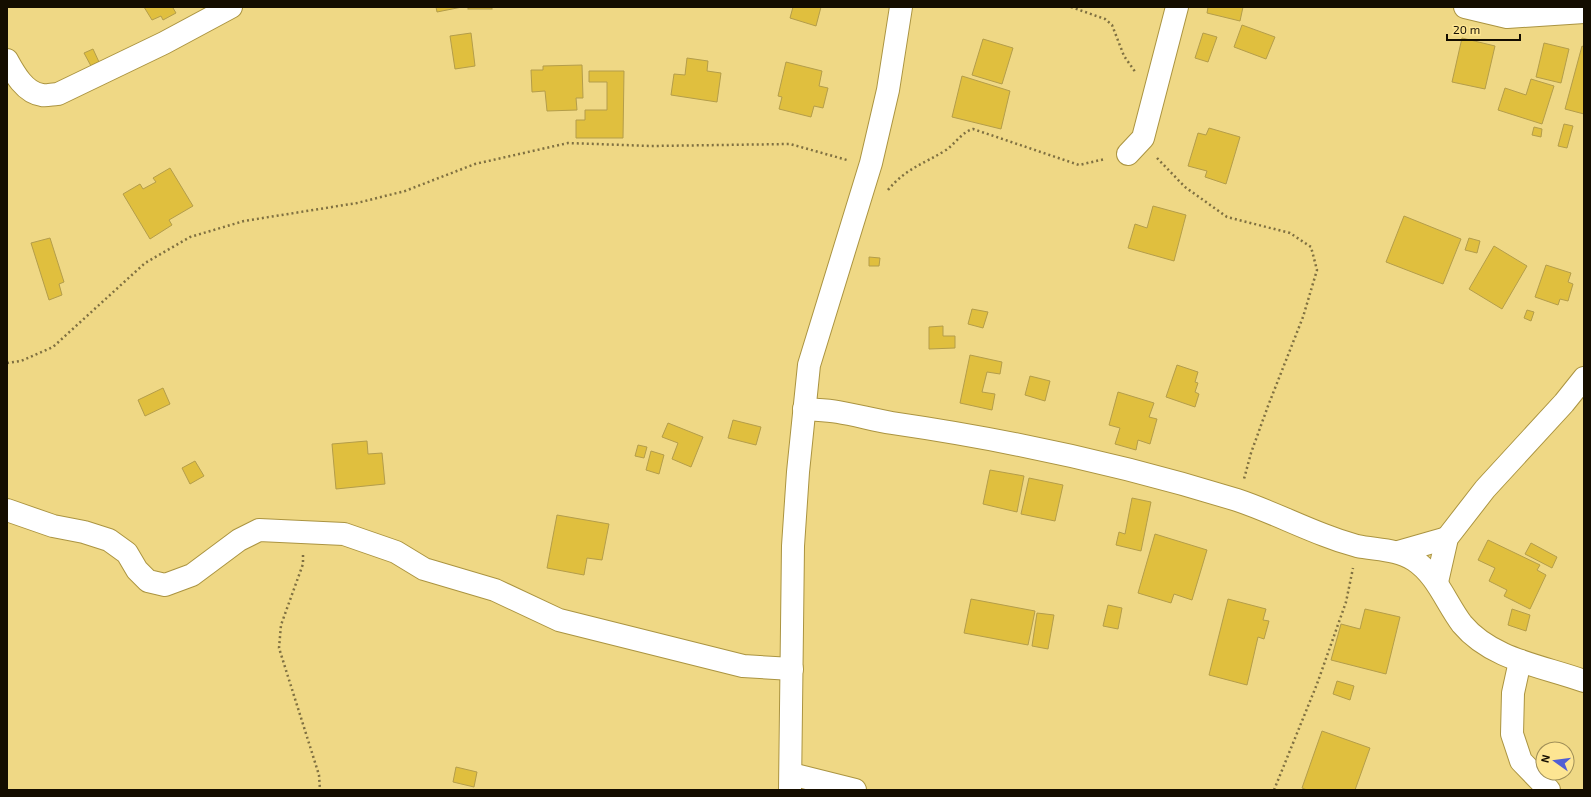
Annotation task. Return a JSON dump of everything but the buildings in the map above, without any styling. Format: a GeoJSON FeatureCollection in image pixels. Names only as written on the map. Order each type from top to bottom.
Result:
{"type":"FeatureCollection","features":[{"type":"Feature","properties":{"kind":"street"},"geometry":{"type":"LineString","coordinates":[[7,60],[15,75],[27,88],[41,95],[58,94],[164,43],[231,7]]}},
{"type":"Feature","properties":{"kind":"street"},"geometry":{"type":"LineString","coordinates":[[855,790],[790,782],[793,546],[809,365],[871,163],[888,90],[901,7]]}},
{"type":"Feature","properties":{"kind":"street"},"geometry":{"type":"LineString","coordinates":[[1128,154],[1143,138],[1177,7]]}},
{"type":"Feature","properties":{"kind":"street"},"geometry":{"type":"LineString","coordinates":[[1465,7],[1507,17],[1548,11],[1581,10]]}},
{"type":"Feature","properties":{"kind":"street"},"geometry":{"type":"LineString","coordinates":[[1436,582],[1447,538],[1485,489],[1564,403],[1584,378]]}},
{"type":"Feature","properties":{"kind":"street"},"geometry":{"type":"LineString","coordinates":[[804,409],[837,411],[876,421],[976,436],[1034,447],[1159,477],[1275,514],[1325,536],[1357,546],[1398,552],[1414,560],[1436,582],[1464,626],[1494,650],[1520,661],[1584,682]]}},
{"type":"Feature","properties":{"kind":"street"},"geometry":{"type":"LineString","coordinates":[[7,510],[53,526],[84,532],[109,540],[126,553],[137,570],[148,581],[165,585],[192,575],[239,540],[259,530],[344,534],[396,552],[424,569],[495,590],[559,620],[743,666],[792,669]]}},
{"type":"Feature","properties":{"kind":"street"},"geometry":{"type":"LineString","coordinates":[[1398,552],[1447,538]]}},
{"type":"Feature","properties":{"kind":"street"},"geometry":{"type":"LineString","coordinates":[[1520,661],[1513,693],[1512,734],[1521,761],[1549,790]]}},
{"type":"Feature","properties":{"kind":"path"},"geometry":{"type":"LineString","coordinates":[[1071,7],[1105,19],[1112,26],[1124,56],[1153,100]]}},
{"type":"Feature","properties":{"kind":"path"},"geometry":{"type":"LineString","coordinates":[[859,205],[888,191],[906,172],[947,149],[967,130],[973,128],[1079,165],[1128,154]]}},
{"type":"Feature","properties":{"kind":"path"},"geometry":{"type":"LineString","coordinates":[[1143,138],[1163,166],[1185,187],[1227,217],[1290,233],[1311,247],[1317,270],[1303,317],[1251,453],[1238,501]]}},
{"type":"Feature","properties":{"kind":"path"},"geometry":{"type":"LineString","coordinates":[[7,363],[21,361],[52,346],[145,263],[190,237],[244,221],[357,204],[405,191],[483,162],[568,143],[651,146],[790,144],[841,160],[871,163]]}},
{"type":"Feature","properties":{"kind":"path"},"geometry":{"type":"LineString","coordinates":[[298,532],[302,548],[303,564],[281,625],[279,648],[320,775],[320,790]]}},
{"type":"Feature","properties":{"kind":"path"},"geometry":{"type":"LineString","coordinates":[[1274,790],[1317,684],[1346,602],[1357,546]]}}]}
